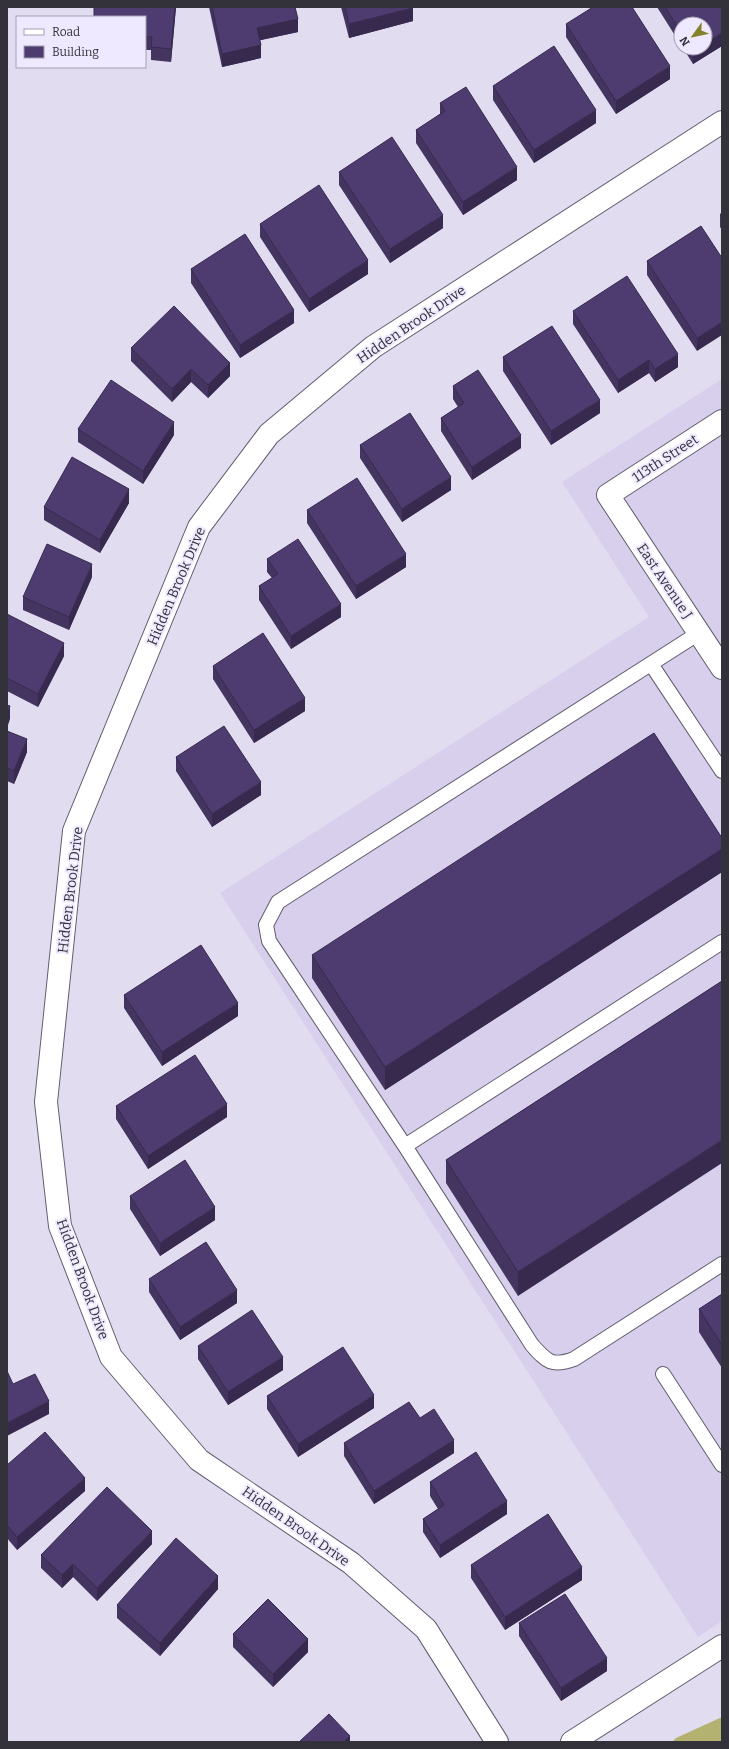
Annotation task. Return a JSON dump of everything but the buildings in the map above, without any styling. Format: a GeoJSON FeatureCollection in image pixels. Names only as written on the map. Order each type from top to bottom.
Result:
{"type":"FeatureCollection","features":[{"type":"Feature","properties":{"kind":"street","name":"Hidden Brook Drive"},"geometry":{"type":"LineString","coordinates":[[497,1742],[426,1629],[351,1563],[199,1460],[112,1357],[60,1226],[46,1102],[74,831],[199,526],[269,434],[374,347],[722,122]]}},
{"type":"Feature","properties":{"kind":"street","name":"113th Street"},"geometry":{"type":"LineString","coordinates":[[608,495],[722,421]]}},
{"type":"Feature","properties":{"kind":"street","name":"East Avenue J"},"geometry":{"type":"LineString","coordinates":[[608,495],[722,668]]}},
{"type":"Feature","properties":{"kind":"street"},"geometry":{"type":"LineString","coordinates":[[572,1742],[722,1646]]}},
{"type":"Feature","properties":{"kind":"lane"},"geometry":{"type":"LineString","coordinates":[[699,633],[278,902],[266,925],[269,941],[405,1146],[532,1345],[543,1358],[552,1363],[562,1363],[574,1358],[722,1264]]}},
{"type":"Feature","properties":{"kind":"lane"},"geometry":{"type":"LineString","coordinates":[[651,664],[722,771]]}},
{"type":"Feature","properties":{"kind":"lane"},"geometry":{"type":"LineString","coordinates":[[405,1146],[722,942]]}},
{"type":"Feature","properties":{"kind":"lane"},"geometry":{"type":"LineString","coordinates":[[663,1374],[722,1465]]}},
{"type":"Feature","properties":{"kind":"shaded area"},"geometry":{"type":"Polygon","coordinates":[[[722,379],[722,1621],[698,1637],[220,893],[649,617],[562,482],[722,379]]]}},
{"type":"Feature","properties":{"kind":"shaded area"},"geometry":{"type":"Polygon","coordinates":[[[722,1717],[722,1742],[672,1742],[676,1738],[722,1717]]]}}]}
